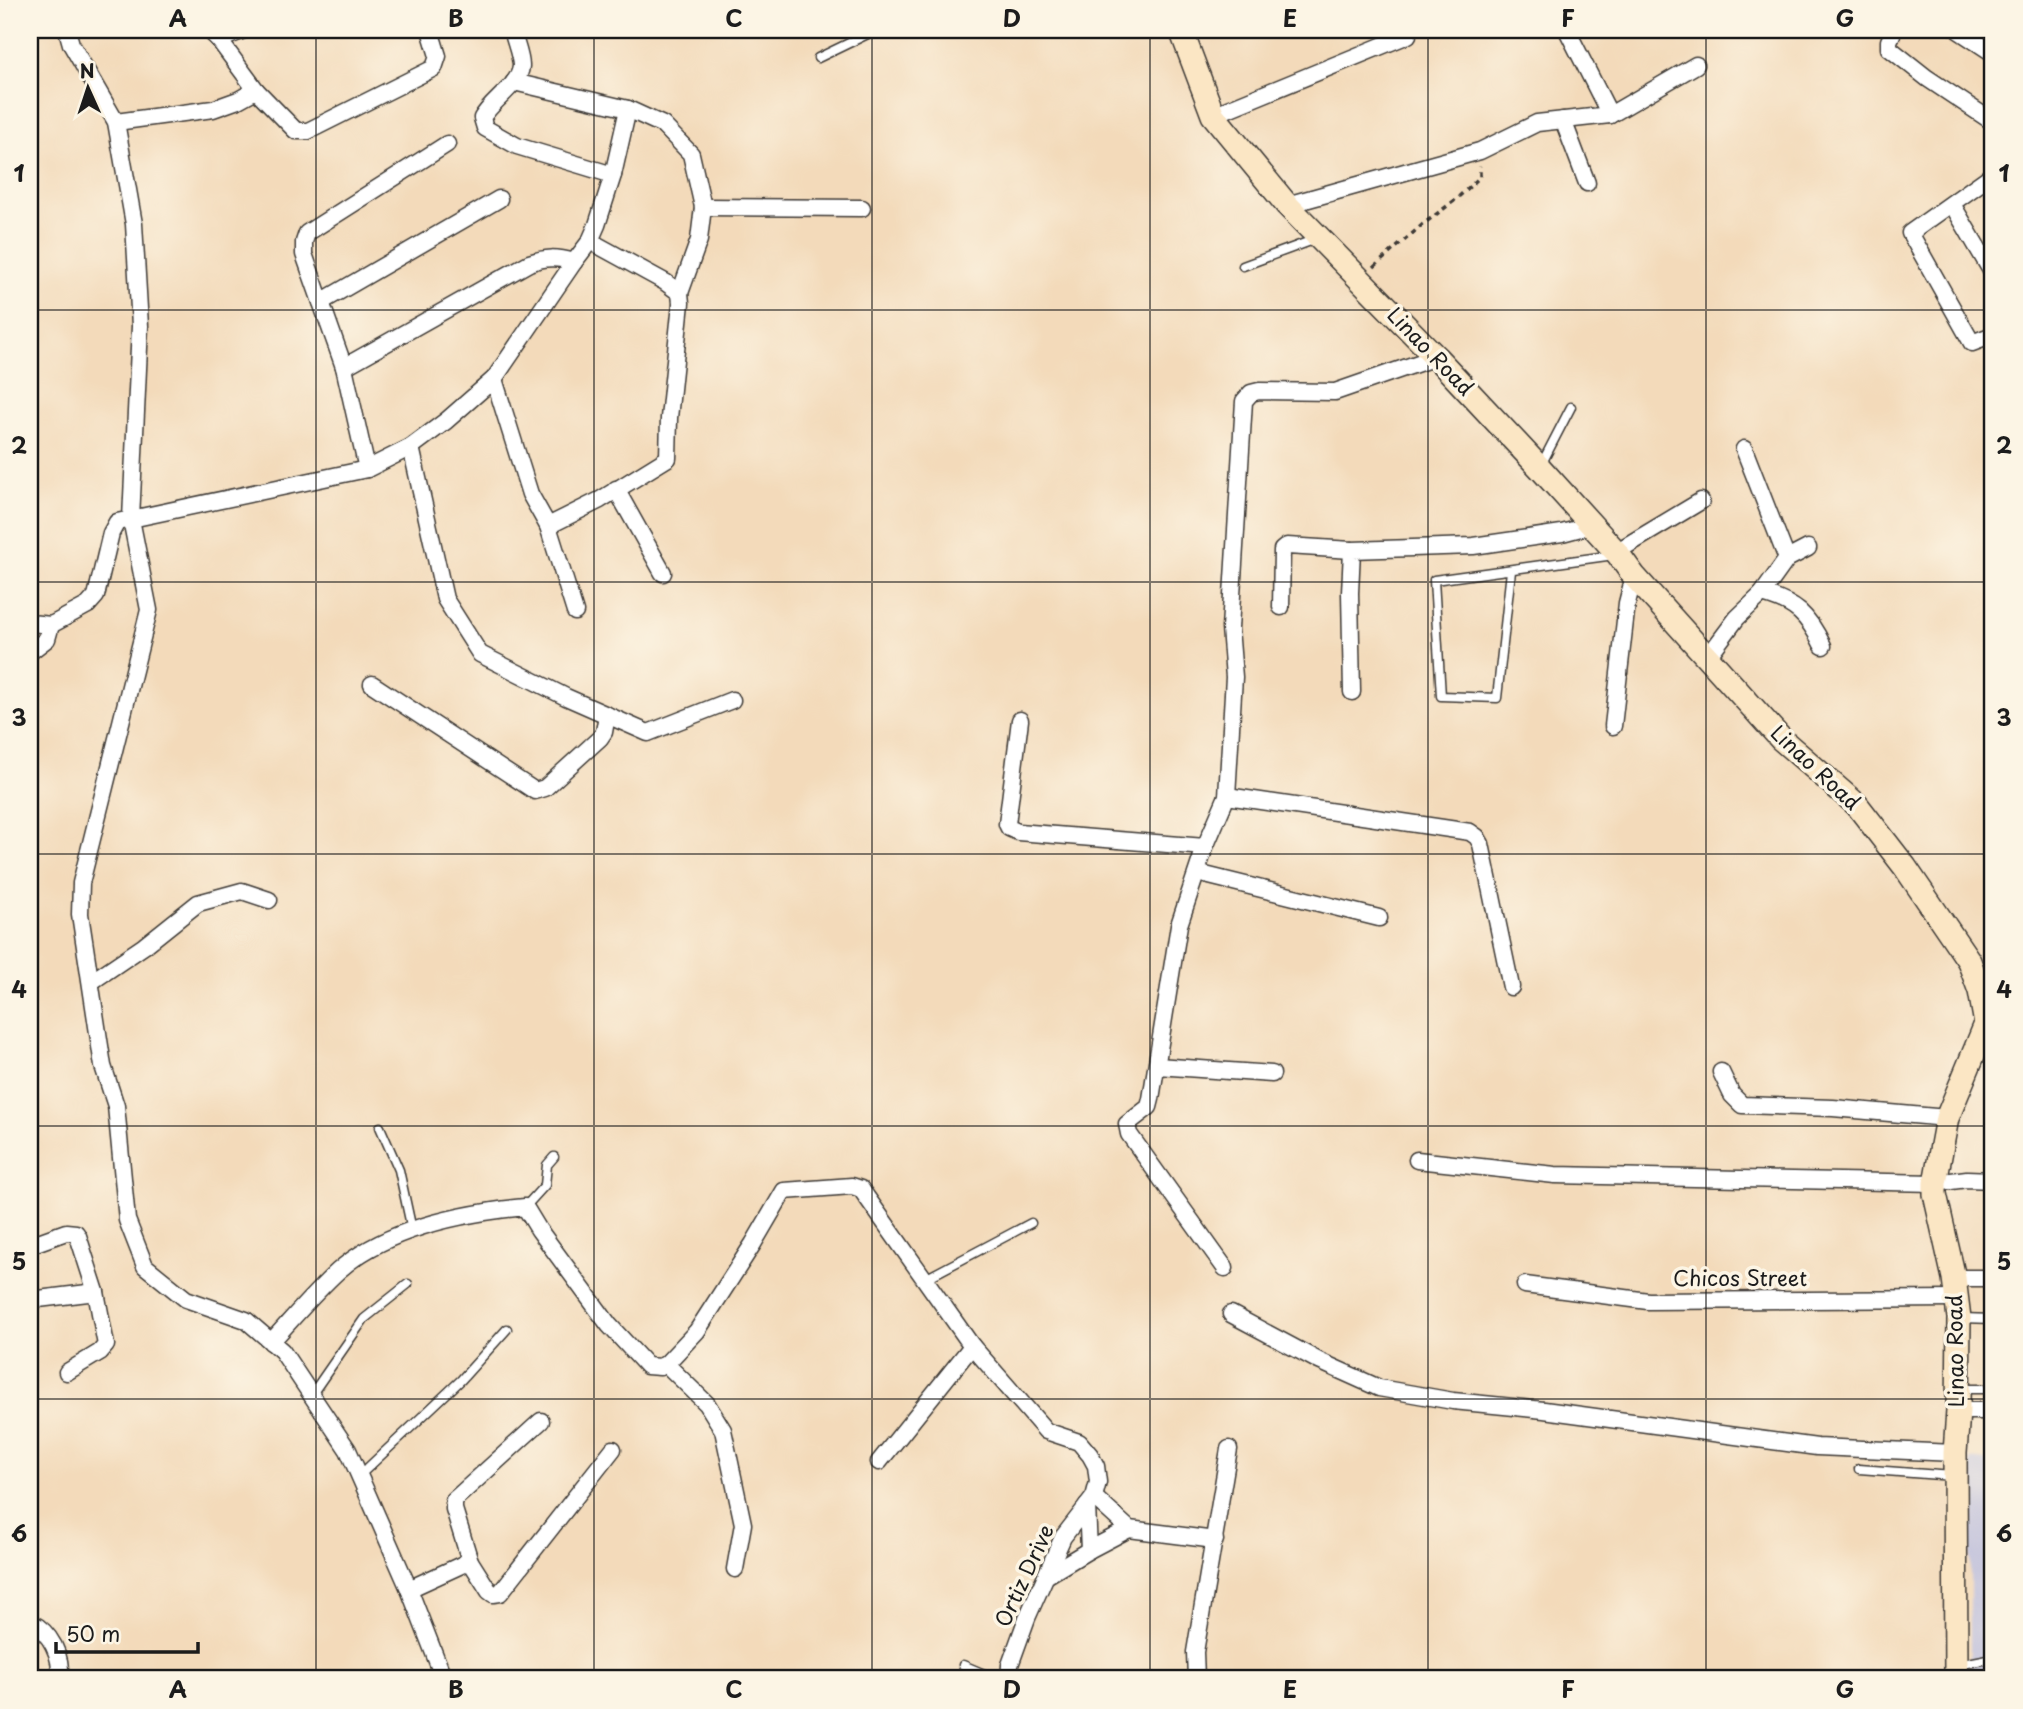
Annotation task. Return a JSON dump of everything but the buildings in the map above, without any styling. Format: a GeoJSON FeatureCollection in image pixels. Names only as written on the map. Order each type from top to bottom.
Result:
{"type":"FeatureCollection","features":[{"type":"Feature","properties":{"kind":"street"},"geometry":{"type":"LineString","coordinates":[[67,30],[71,44],[116,122],[134,225],[140,326],[131,519],[149,610],[81,883],[80,914],[103,1066],[116,1106],[127,1220],[145,1266],[186,1299],[246,1320],[282,1351],[312,1394],[348,1450],[409,1589],[444,1679]]}},
{"type":"Feature","properties":{"kind":"street"},"geometry":{"type":"LineString","coordinates":[[244,30],[214,35],[256,90],[296,131],[308,131],[435,68],[438,56],[430,30]]}},
{"type":"Feature","properties":{"kind":"street","name":"Linao Road"},"geometry":{"type":"LineString","coordinates":[[1181,30],[1213,115],[1287,205],[1540,468],[1781,739],[1857,805],[1905,867],[1969,961],[1989,1022],[1947,1118],[1935,1194],[1956,1298],[1956,1673]]}},
{"type":"Feature","properties":{"kind":"street"},"geometry":{"type":"LineString","coordinates":[[1567,30],[1610,115]]}},
{"type":"Feature","properties":{"kind":"street"},"geometry":{"type":"LineString","coordinates":[[1894,30],[1889,48],[1927,78],[1993,122]]}},
{"type":"Feature","properties":{"kind":"street"},"geometry":{"type":"LineString","coordinates":[[1958,30],[1993,53]]}},
{"type":"Feature","properties":{"kind":"street"},"geometry":{"type":"LineString","coordinates":[[513,33],[521,66],[514,82],[486,110],[482,118],[485,128],[517,146],[613,175]]}},
{"type":"Feature","properties":{"kind":"street"},"geometry":{"type":"LineString","coordinates":[[1213,115],[1408,35]]}},
{"type":"Feature","properties":{"kind":"street"},"geometry":{"type":"LineString","coordinates":[[1287,205],[1480,151],[1537,123],[1610,115],[1696,65]]}},
{"type":"Feature","properties":{"kind":"street"},"geometry":{"type":"LineString","coordinates":[[514,82],[628,109],[663,125],[691,154],[703,207],[699,240],[680,293],[668,458],[548,527]]}},
{"type":"Feature","properties":{"kind":"street"},"geometry":{"type":"LineString","coordinates":[[116,122],[213,108],[238,100],[256,90]]}},
{"type":"Feature","properties":{"kind":"street"},"geometry":{"type":"LineString","coordinates":[[30,623],[51,625],[88,605],[96,596],[117,522],[367,469],[411,447],[446,421],[494,379],[590,241],[613,175],[628,109]]}},
{"type":"Feature","properties":{"kind":"street"},"geometry":{"type":"LineString","coordinates":[[1563,120],[1587,183]]}},
{"type":"Feature","properties":{"kind":"street"},"geometry":{"type":"LineString","coordinates":[[367,469],[344,366],[304,254],[304,242],[307,233],[447,144]]}},
{"type":"Feature","properties":{"kind":"street"},"geometry":{"type":"LineString","coordinates":[[1993,174],[1910,233],[1972,343],[1993,335]]}},
{"type":"Feature","properties":{"kind":"street"},"geometry":{"type":"LineString","coordinates":[[321,302],[499,199]]}},
{"type":"Feature","properties":{"kind":"street"},"geometry":{"type":"LineString","coordinates":[[1952,204],[1993,274]]}},
{"type":"Feature","properties":{"kind":"street"},"geometry":{"type":"LineString","coordinates":[[703,207],[862,208]]}},
{"type":"Feature","properties":{"kind":"street"},"geometry":{"type":"LineString","coordinates":[[590,241],[680,293]]}},
{"type":"Feature","properties":{"kind":"street"},"geometry":{"type":"LineString","coordinates":[[344,366],[529,263],[555,257],[575,262]]}},
{"type":"Feature","properties":{"kind":"street"},"geometry":{"type":"LineString","coordinates":[[1225,1268],[1129,1134],[1127,1124],[1149,1107],[1179,925],[1205,847],[1227,796],[1234,677],[1230,628],[1244,401],[1251,393],[1259,391],[1335,392],[1436,357]]}},
{"type":"Feature","properties":{"kind":"street"},"geometry":{"type":"LineString","coordinates":[[494,379],[530,494],[548,527],[575,612]]}},
{"type":"Feature","properties":{"kind":"street"},"geometry":{"type":"LineString","coordinates":[[411,447],[444,599],[480,654],[644,732],[651,732],[732,700]]}},
{"type":"Feature","properties":{"kind":"street"},"geometry":{"type":"LineString","coordinates":[[1744,449],[1787,559]]}},
{"type":"Feature","properties":{"kind":"street"},"geometry":{"type":"LineString","coordinates":[[616,489],[663,573]]}},
{"type":"Feature","properties":{"kind":"street"},"geometry":{"type":"LineString","coordinates":[[1618,554],[1626,546],[1701,501]]}},
{"type":"Feature","properties":{"kind":"street"},"geometry":{"type":"LineString","coordinates":[[1281,607],[1282,550],[1287,546],[1352,550],[1473,546],[1562,533],[1592,525]]}},
{"type":"Feature","properties":{"kind":"street"},"geometry":{"type":"LineString","coordinates":[[1707,658],[1737,618],[1762,594],[1787,559],[1808,548]]}},
{"type":"Feature","properties":{"kind":"street"},"geometry":{"type":"LineString","coordinates":[[1352,550],[1352,692]]}},
{"type":"Feature","properties":{"kind":"street"},"geometry":{"type":"LineString","coordinates":[[1613,726],[1626,603],[1634,576]]}},
{"type":"Feature","properties":{"kind":"street"},"geometry":{"type":"LineString","coordinates":[[1762,594],[1779,598],[1798,608],[1823,646]]}},
{"type":"Feature","properties":{"kind":"street"},"geometry":{"type":"LineString","coordinates":[[30,652],[47,639],[51,625]]}},
{"type":"Feature","properties":{"kind":"street"},"geometry":{"type":"LineString","coordinates":[[372,684],[535,791],[545,788],[600,738],[607,715]]}},
{"type":"Feature","properties":{"kind":"street"},"geometry":{"type":"LineString","coordinates":[[1020,720],[1007,824],[1009,828],[1018,832],[1205,847]]}},
{"type":"Feature","properties":{"kind":"street"},"geometry":{"type":"LineString","coordinates":[[1227,796],[1470,832],[1481,844],[1511,987]]}},
{"type":"Feature","properties":{"kind":"street"},"geometry":{"type":"LineString","coordinates":[[1197,873],[1380,918]]}},
{"type":"Feature","properties":{"kind":"street"},"geometry":{"type":"LineString","coordinates":[[91,982],[144,946],[198,903],[242,891],[269,900]]}},
{"type":"Feature","properties":{"kind":"street"},"geometry":{"type":"LineString","coordinates":[[1157,1066],[1272,1074]]}},
{"type":"Feature","properties":{"kind":"street"},"geometry":{"type":"LineString","coordinates":[[1721,1072],[1732,1096],[1742,1105],[1833,1108],[1947,1118]]}},
{"type":"Feature","properties":{"kind":"street"},"geometry":{"type":"LineString","coordinates":[[1417,1160],[1555,1175],[1936,1183],[1967,1179],[1993,1180]]}},
{"type":"Feature","properties":{"kind":"street"},"geometry":{"type":"LineString","coordinates":[[271,1342],[339,1270],[397,1235],[487,1210],[525,1207],[609,1325],[647,1366],[660,1367],[667,1364],[697,1331],[784,1191],[852,1186],[861,1189],[972,1346],[1046,1431],[1079,1442],[1090,1455],[1096,1466],[1098,1482],[1091,1501],[1088,1550]]}},
{"type":"Feature","properties":{"kind":"street"},"geometry":{"type":"LineString","coordinates":[[30,1245],[66,1232],[76,1233],[96,1292],[106,1345],[100,1352],[67,1372]]}},
{"type":"Feature","properties":{"kind":"street","name":"Chicos Street"},"geometry":{"type":"LineString","coordinates":[[1525,1285],[1648,1301],[1956,1298],[1993,1278]]}},
{"type":"Feature","properties":{"kind":"street"},"geometry":{"type":"LineString","coordinates":[[30,1300],[96,1292]]}},
{"type":"Feature","properties":{"kind":"street"},"geometry":{"type":"LineString","coordinates":[[1231,1314],[1320,1362],[1379,1388],[1453,1401],[1544,1410],[1955,1465]]}},
{"type":"Feature","properties":{"kind":"street"},"geometry":{"type":"LineString","coordinates":[[879,1462],[972,1346]]}},
{"type":"Feature","properties":{"kind":"street"},"geometry":{"type":"LineString","coordinates":[[667,1364],[707,1404],[723,1430],[743,1524],[735,1569]]}},
{"type":"Feature","properties":{"kind":"street"},"geometry":{"type":"LineString","coordinates":[[1958,1400],[1993,1411]]}},
{"type":"Feature","properties":{"kind":"street"},"geometry":{"type":"LineString","coordinates":[[541,1421],[454,1500],[454,1510],[470,1561],[493,1594],[500,1593],[613,1449]]}},
{"type":"Feature","properties":{"kind":"street"},"geometry":{"type":"LineString","coordinates":[[1196,1679],[1195,1652],[1229,1449]]}},
{"type":"Feature","properties":{"kind":"street"},"geometry":{"type":"LineString","coordinates":[[1091,1501],[1129,1529],[1215,1540]]}},
{"type":"Feature","properties":{"kind":"street","name":"Ortiz Drive"},"geometry":{"type":"LineString","coordinates":[[1009,1679],[1010,1665],[1027,1618],[1063,1537],[1091,1501]]}},
{"type":"Feature","properties":{"kind":"street"},"geometry":{"type":"LineString","coordinates":[[1046,1576],[1129,1529]]}},
{"type":"Feature","properties":{"kind":"street"},"geometry":{"type":"LineString","coordinates":[[409,1589],[470,1561]]}},
{"type":"Feature","properties":{"kind":"street"},"geometry":{"type":"LineString","coordinates":[[30,1622],[39,1626],[51,1639],[61,1669],[60,1679]]}},
{"type":"Feature","properties":{"kind":"lane"},"geometry":{"type":"LineString","coordinates":[[818,58],[876,30]]}},
{"type":"Feature","properties":{"kind":"lane"},"geometry":{"type":"LineString","coordinates":[[1243,266],[1319,238]]}},
{"type":"Feature","properties":{"kind":"lane"},"geometry":{"type":"LineString","coordinates":[[1540,468],[1571,407]]}},
{"type":"Feature","properties":{"kind":"lane"},"geometry":{"type":"LineString","coordinates":[[1511,570],[1497,698],[1441,696],[1434,580],[1618,554]]}},
{"type":"Feature","properties":{"kind":"lane"},"geometry":{"type":"LineString","coordinates":[[380,1127],[399,1170],[412,1230]]}},
{"type":"Feature","properties":{"kind":"lane"},"geometry":{"type":"LineString","coordinates":[[525,1207],[545,1185],[547,1165],[554,1157]]}},
{"type":"Feature","properties":{"kind":"lane"},"geometry":{"type":"LineString","coordinates":[[925,1279],[1031,1223]]}},
{"type":"Feature","properties":{"kind":"lane"},"geometry":{"type":"LineString","coordinates":[[312,1394],[364,1319],[408,1284]]}},
{"type":"Feature","properties":{"kind":"lane"},"geometry":{"type":"LineString","coordinates":[[1956,1298],[1993,1319]]}},
{"type":"Feature","properties":{"kind":"lane"},"geometry":{"type":"LineString","coordinates":[[359,1476],[461,1380],[507,1329]]}},
{"type":"Feature","properties":{"kind":"lane"},"geometry":{"type":"LineString","coordinates":[[1958,1400],[1993,1389]]}},
{"type":"Feature","properties":{"kind":"lane"},"geometry":{"type":"LineString","coordinates":[[1859,1469],[1955,1465]]}},
{"type":"Feature","properties":{"kind":"lane"},"geometry":{"type":"LineString","coordinates":[[1956,1673],[1993,1658]]}},
{"type":"Feature","properties":{"kind":"lane"},"geometry":{"type":"LineString","coordinates":[[963,1665],[996,1679]]}},
{"type":"Feature","properties":{"kind":"path"},"geometry":{"type":"LineString","coordinates":[[1359,280],[1480,177],[1480,151]]}},
{"type":"Feature","properties":{"kind":"shaded area"},"geometry":{"type":"Polygon","coordinates":[[[1970,1459],[1993,1462],[1993,1679],[1970,1679],[1970,1459]]]}}]}
